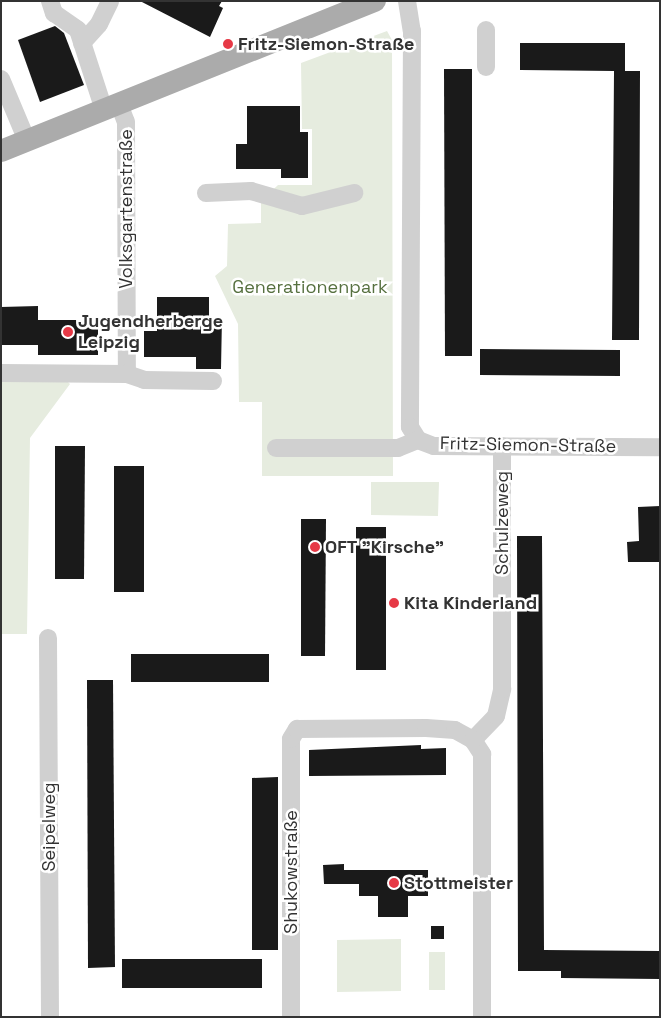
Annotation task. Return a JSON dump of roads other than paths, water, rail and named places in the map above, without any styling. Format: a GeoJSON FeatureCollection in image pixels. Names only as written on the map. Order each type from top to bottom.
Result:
{"type":"FeatureCollection","features":[{"type":"Feature","properties":{"kind":"main road","name":"Volksgartenstraße"},"geometry":{"type":"LineString","coordinates":[[1,151],[375,1]]}},
{"type":"Feature","properties":{"kind":"street"},"geometry":{"type":"LineString","coordinates":[[50,1],[54,13],[78,30],[82,43],[112,107]]}},
{"type":"Feature","properties":{"kind":"street"},"geometry":{"type":"LineString","coordinates":[[82,43],[99,24],[110,1]]}},
{"type":"Feature","properties":{"kind":"street","name":"Fritz-Siemon-Straße"},"geometry":{"type":"LineString","coordinates":[[407,1],[412,31],[410,427],[418,440],[434,446],[660,447]]}},
{"type":"Feature","properties":{"kind":"street"},"geometry":{"type":"LineString","coordinates":[[486,30],[486,68]]}},
{"type":"Feature","properties":{"kind":"street"},"geometry":{"type":"LineString","coordinates":[[1,79],[27,141]]}},
{"type":"Feature","properties":{"kind":"street","name":"Volksgartenstraße"},"geometry":{"type":"LineString","coordinates":[[112,107],[126,122],[127,374]]}},
{"type":"Feature","properties":{"kind":"street"},"geometry":{"type":"LineString","coordinates":[[206,193],[251,191],[302,206],[354,193]]}},
{"type":"Feature","properties":{"kind":"street"},"geometry":{"type":"LineString","coordinates":[[1,373],[127,374],[144,380],[213,381]]}},
{"type":"Feature","properties":{"kind":"street"},"geometry":{"type":"LineString","coordinates":[[276,448],[398,448],[418,440]]}},
{"type":"Feature","properties":{"kind":"street","name":"Schulzeweg"},"geometry":{"type":"LineString","coordinates":[[473,740],[496,716],[502,689],[502,446]]}},
{"type":"Feature","properties":{"kind":"street","name":"Seipelweg"},"geometry":{"type":"LineString","coordinates":[[48,638],[50,1017]]}},
{"type":"Feature","properties":{"kind":"street","name":"Shukowstraße"},"geometry":{"type":"LineString","coordinates":[[291,1017],[291,739],[298,729],[455,730],[473,740]]}},
{"type":"Feature","properties":{"kind":"street"},"geometry":{"type":"LineString","coordinates":[[473,740],[482,754],[482,1017]]}},
{"type":"Feature","properties":{"kind":"place","name":"Fritz-Siemon-Straße"},"geometry":{"type":"Point","coordinates":[228,44]}},
{"type":"Feature","properties":{"kind":"place","name":"Jugendherberge Leipzig"},"geometry":{"type":"Point","coordinates":[68,332]}},
{"type":"Feature","properties":{"kind":"place","name":"OFT \"Kirsche\""},"geometry":{"type":"Point","coordinates":[315,547]}},
{"type":"Feature","properties":{"kind":"place","name":"Kita Kinderland"},"geometry":{"type":"Point","coordinates":[394,603]}},
{"type":"Feature","properties":{"kind":"place","name":"Stottmeister"},"geometry":{"type":"Point","coordinates":[394,883]}},
{"type":"Feature","properties":{"kind":"park label","name":"Generationenpark"},"geometry":{"type":"Point","coordinates":[310,287]}}]}
